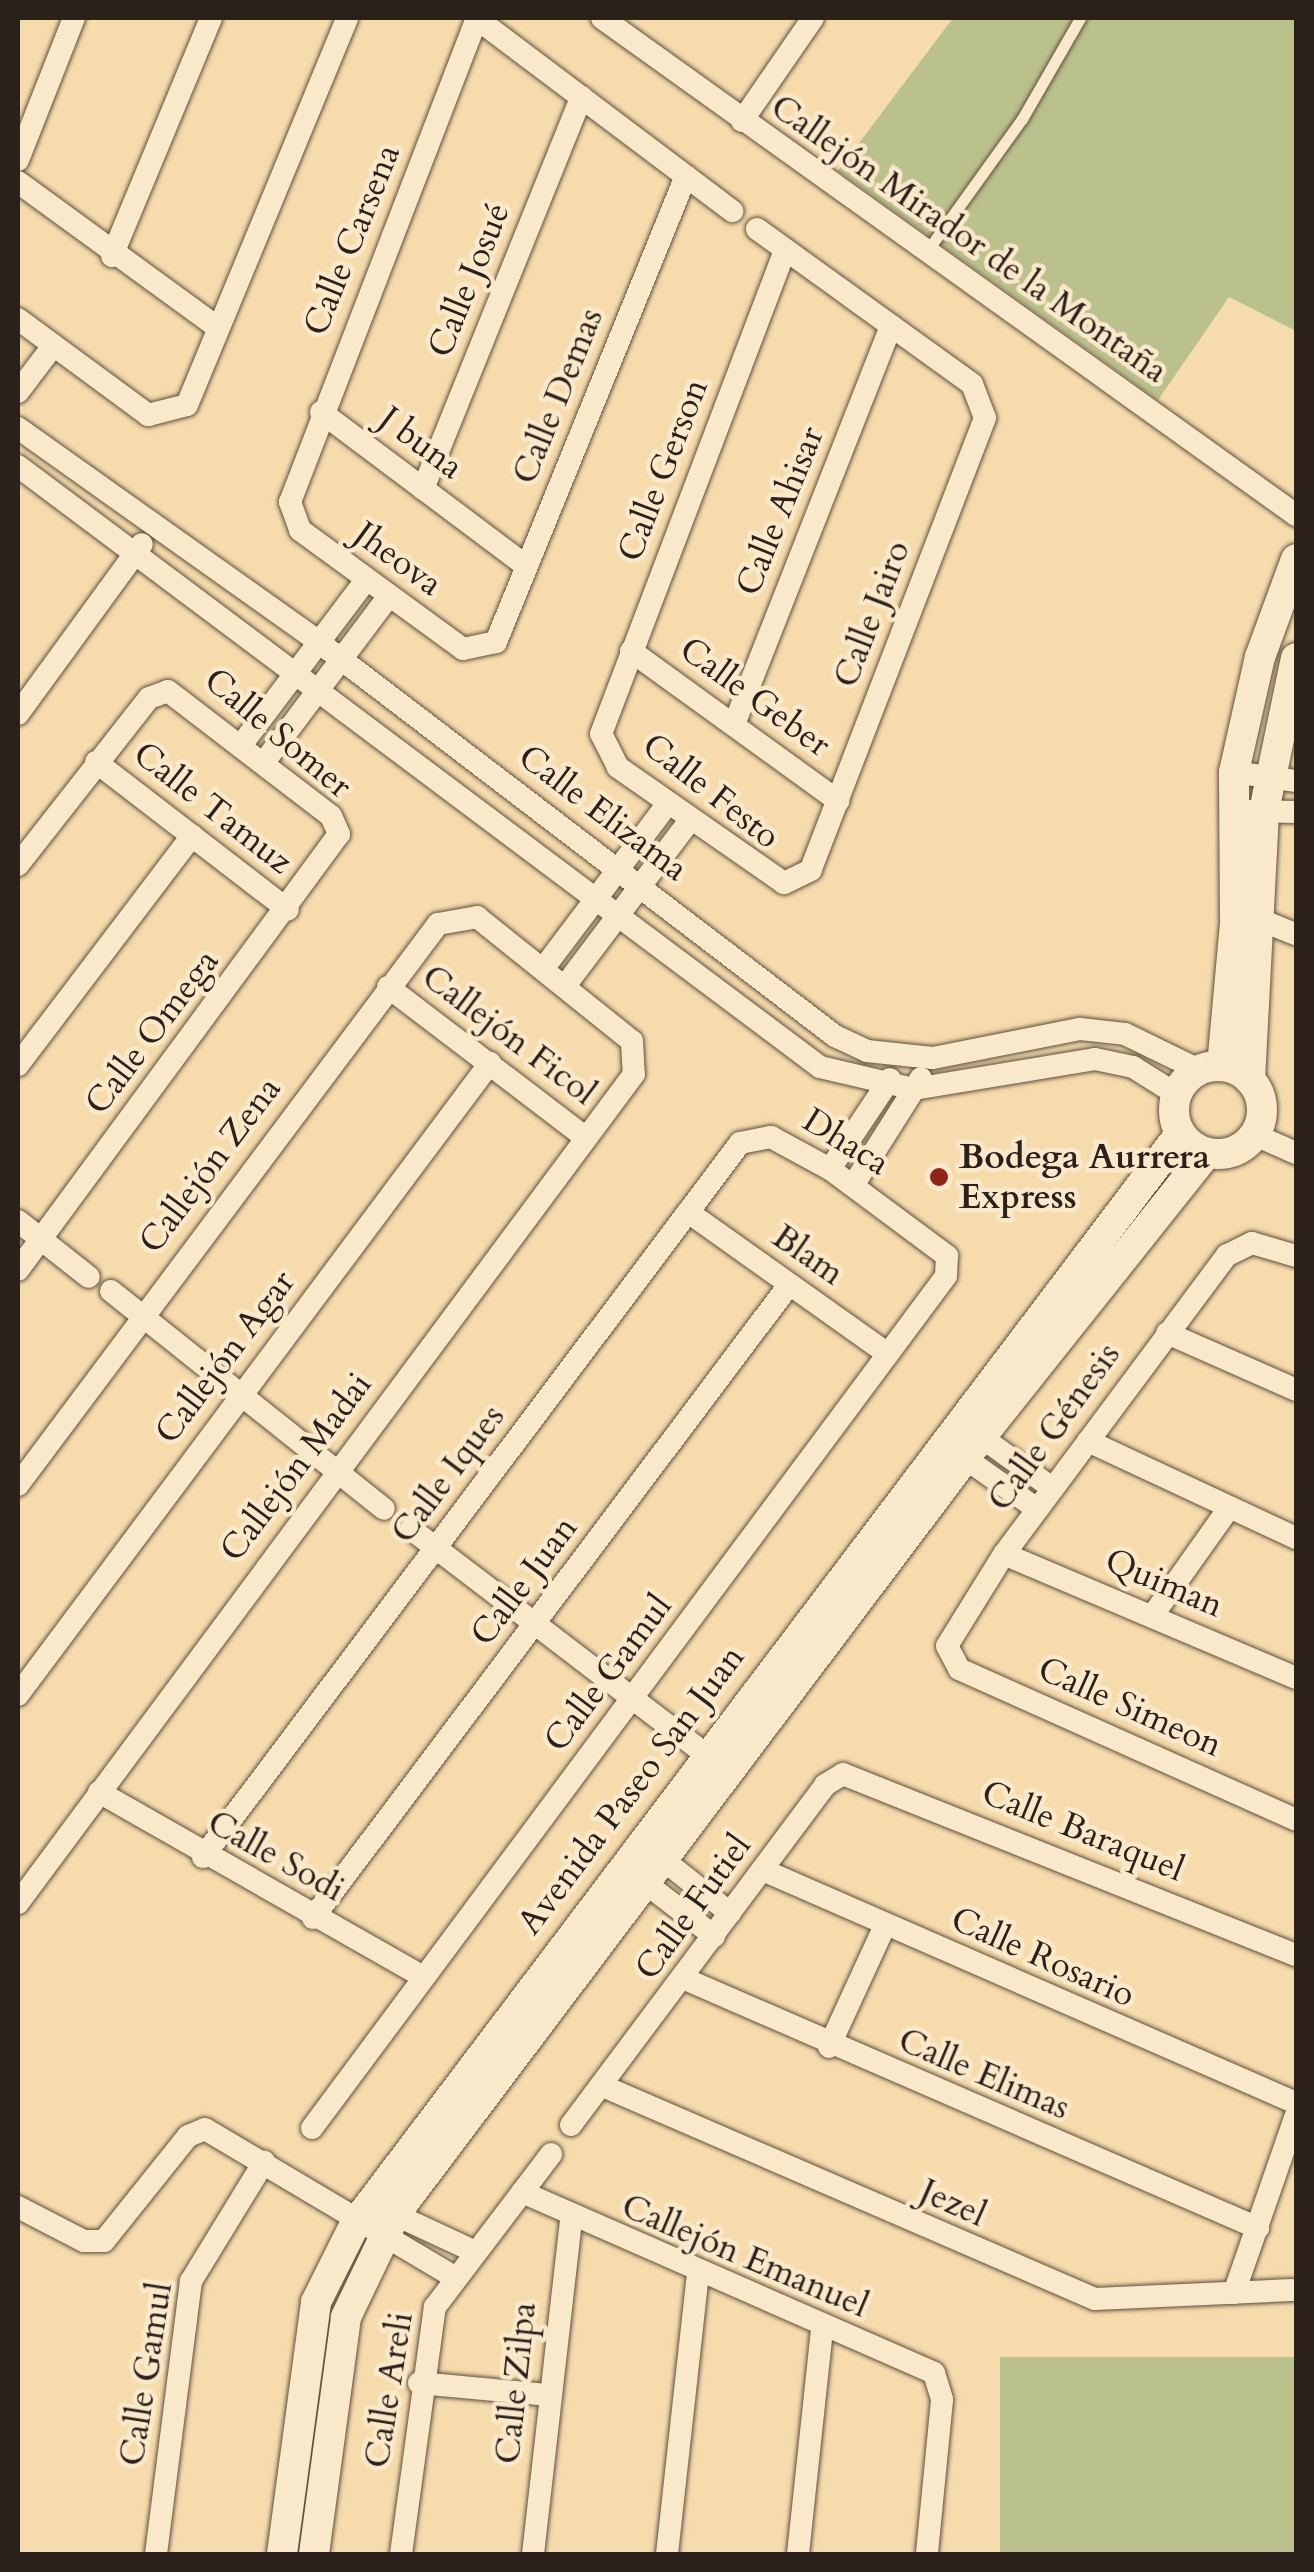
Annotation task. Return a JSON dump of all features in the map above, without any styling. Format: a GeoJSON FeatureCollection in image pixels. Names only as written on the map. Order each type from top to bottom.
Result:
{"type":"FeatureCollection","features":[{"type":"Feature","properties":{"kind":"street"},"geometry":{"type":"LineString","coordinates":[[18,160],[74,18]]}},
{"type":"Feature","properties":{"kind":"street"},"geometry":{"type":"LineString","coordinates":[[112,256],[211,18]]}},
{"type":"Feature","properties":{"kind":"street"},"geometry":{"type":"LineString","coordinates":[[20,327],[161,418],[187,406],[347,18]]}},
{"type":"Feature","properties":{"kind":"street"},"geometry":{"type":"LineString","coordinates":[[477,18],[732,211]]}},
{"type":"Feature","properties":{"kind":"street","name":"Calle Carsena"},"geometry":{"type":"LineString","coordinates":[[293,487],[477,18]]}},
{"type":"Feature","properties":{"kind":"street","name":"Callejón Mirador de la Montaña"},"geometry":{"type":"LineString","coordinates":[[602,18],[1296,515]]}},
{"type":"Feature","properties":{"kind":"street"},"geometry":{"type":"LineString","coordinates":[[742,121],[813,18]]}},
{"type":"Feature","properties":{"kind":"street","name":"Calle Josué"},"geometry":{"type":"LineString","coordinates":[[423,489],[581,97]]}},
{"type":"Feature","properties":{"kind":"street","name":"Calle Demas"},"geometry":{"type":"LineString","coordinates":[[496,642],[686,176]]}},
{"type":"Feature","properties":{"kind":"street"},"geometry":{"type":"LineString","coordinates":[[18,182],[112,256],[217,327]]}},
{"type":"Feature","properties":{"kind":"street"},"geometry":{"type":"LineString","coordinates":[[757,230],[891,326]]}},
{"type":"Feature","properties":{"kind":"street","name":"Calle Gerson"},"geometry":{"type":"LineString","coordinates":[[606,714],[785,250]]}},
{"type":"Feature","properties":{"kind":"street","name":"Calle Jairo"},"geometry":{"type":"LineString","coordinates":[[811,870],[985,418],[972,384],[891,326]]}},
{"type":"Feature","properties":{"kind":"street","name":"Calle Ahisar"},"geometry":{"type":"LineString","coordinates":[[734,722],[891,326]]}},
{"type":"Feature","properties":{"kind":"street"},"geometry":{"type":"LineString","coordinates":[[18,392],[53,346]]}},
{"type":"Feature","properties":{"kind":"street","name":"J buna"},"geometry":{"type":"LineString","coordinates":[[321,412],[526,566]]}},
{"type":"Feature","properties":{"kind":"street","name":"Calle Elizama"},"geometry":{"type":"LineString","coordinates":[[18,428],[153,529],[320,643],[835,1036],[902,1059],[933,1058],[1080,1029],[1126,1034],[1210,1068]]}},
{"type":"Feature","properties":{"kind":"street","name":"Calle Elizama"},"geometry":{"type":"LineString","coordinates":[[18,466],[620,911],[820,1066],[886,1088],[914,1089],[1096,1059],[1133,1068],[1176,1094]]}},
{"type":"Feature","properties":{"kind":"street","name":"Jheova"},"geometry":{"type":"LineString","coordinates":[[293,487],[300,530],[388,598],[464,649],[496,642]]}},
{"type":"Feature","properties":{"kind":"street"},"geometry":{"type":"LineString","coordinates":[[18,714],[153,529]]}},
{"type":"Feature","properties":{"kind":"street"},"geometry":{"type":"LineString","coordinates":[[1296,558],[1244,714],[1234,772],[1235,923],[1210,1068],[1176,1094],[1180,1134],[1207,1154],[1234,1152],[1255,1135],[1262,1113],[1250,1080],[1263,922],[1264,811],[1282,779],[1296,658]]}},
{"type":"Feature","properties":{"kind":"street"},"geometry":{"type":"LineString","coordinates":[[242,744],[366,580]]}},
{"type":"Feature","properties":{"kind":"street"},"geometry":{"type":"LineString","coordinates":[[265,761],[388,598]]}},
{"type":"Feature","properties":{"kind":"street","name":"Calle Geber"},"geometry":{"type":"LineString","coordinates":[[630,651],[838,800]]}},
{"type":"Feature","properties":{"kind":"street","name":"Calle Somer"},"geometry":{"type":"LineString","coordinates":[[96,762],[149,698],[168,691],[265,761],[340,834]]}},
{"type":"Feature","properties":{"kind":"street","name":"Calle Festo"},"geometry":{"type":"LineString","coordinates":[[606,714],[605,751],[688,823],[770,881],[811,870]]}},
{"type":"Feature","properties":{"kind":"street"},"geometry":{"type":"LineString","coordinates":[[18,865],[96,762]]}},
{"type":"Feature","properties":{"kind":"street","name":"Calle Tamuz"},"geometry":{"type":"LineString","coordinates":[[96,762],[288,910]]}},
{"type":"Feature","properties":{"kind":"street"},"geometry":{"type":"LineString","coordinates":[[1234,772],[1282,779]]}},
{"type":"Feature","properties":{"kind":"street"},"geometry":{"type":"LineString","coordinates":[[666,806],[543,969],[565,986],[688,823]]}},
{"type":"Feature","properties":{"kind":"street"},"geometry":{"type":"LineString","coordinates":[[1232,810],[1296,812]]}},
{"type":"Feature","properties":{"kind":"street","name":"Calle Omega"},"geometry":{"type":"LineString","coordinates":[[18,1270],[288,910],[340,834]]}},
{"type":"Feature","properties":{"kind":"street"},"geometry":{"type":"LineString","coordinates":[[18,1065],[192,836]]}},
{"type":"Feature","properties":{"kind":"street","name":"Callejón Zena"},"geometry":{"type":"LineString","coordinates":[[18,1485],[438,924],[477,916],[543,969]]}},
{"type":"Feature","properties":{"kind":"street"},"geometry":{"type":"LineString","coordinates":[[1263,922],[1296,934]]}},
{"type":"Feature","properties":{"kind":"street","name":"Callejón Madai"},"geometry":{"type":"LineString","coordinates":[[18,1903],[335,1470],[634,1074],[632,1041],[565,986]]}},
{"type":"Feature","properties":{"kind":"street","name":"Callejón Ficol"},"geometry":{"type":"LineString","coordinates":[[388,987],[586,1138]]}},
{"type":"Feature","properties":{"kind":"street"},"geometry":{"type":"LineString","coordinates":[[854,1184],[933,1058]]}},
{"type":"Feature","properties":{"kind":"street"},"geometry":{"type":"LineString","coordinates":[[830,1169],[902,1059]]}},
{"type":"Feature","properties":{"kind":"street","name":"Callejón Agar"},"geometry":{"type":"LineString","coordinates":[[18,1694],[490,1064]]}},
{"type":"Feature","properties":{"kind":"street"},"geometry":{"type":"LineString","coordinates":[[1210,1068],[1250,1080]]}},
{"type":"Feature","properties":{"kind":"street","name":"Avenida Paseo San Juan"},"geometry":{"type":"LineString","coordinates":[[314,2554],[346,2317],[375,2220],[654,1872],[1180,1134]]}},
{"type":"Feature","properties":{"kind":"street"},"geometry":{"type":"LineString","coordinates":[[1255,1135],[1296,1154]]}},
{"type":"Feature","properties":{"kind":"street","name":"Dhaca"},"geometry":{"type":"LineString","coordinates":[[750,1136],[830,1169],[947,1256]]}},
{"type":"Feature","properties":{"kind":"street","name":"Calle Iques"},"geometry":{"type":"LineString","coordinates":[[203,1857],[688,1212],[750,1136]]}},
{"type":"Feature","properties":{"kind":"street","name":"Avenida Paseo San Juan"},"geometry":{"type":"LineString","coordinates":[[282,2554],[316,2302],[629,1851],[961,1439],[1207,1154]]}},
{"type":"Feature","properties":{"kind":"street","name":"Blam"},"geometry":{"type":"LineString","coordinates":[[688,1212],[888,1354]]}},
{"type":"Feature","properties":{"kind":"street"},"geometry":{"type":"LineString","coordinates":[[18,1222],[89,1277]]}},
{"type":"Feature","properties":{"kind":"street","name":"Calle Génesis"},"geometry":{"type":"LineString","coordinates":[[947,1646],[1004,1554],[1227,1255],[1252,1243],[1296,1256]]}},
{"type":"Feature","properties":{"kind":"street","name":"Calle Gamul"},"geometry":{"type":"LineString","coordinates":[[312,2128],[946,1276],[947,1256]]}},
{"type":"Feature","properties":{"kind":"street","name":"Calle Juan"},"geometry":{"type":"LineString","coordinates":[[313,1918],[789,1285]]}},
{"type":"Feature","properties":{"kind":"street"},"geometry":{"type":"LineString","coordinates":[[111,1291],[384,1510]]}},
{"type":"Feature","properties":{"kind":"street"},"geometry":{"type":"LineString","coordinates":[[1167,1333],[1296,1390]]}},
{"type":"Feature","properties":{"kind":"street"},"geometry":{"type":"LineString","coordinates":[[961,1439],[1052,1488]]}},
{"type":"Feature","properties":{"kind":"street"},"geometry":{"type":"LineString","coordinates":[[961,1439],[1037,1509]]}},
{"type":"Feature","properties":{"kind":"street"},"geometry":{"type":"LineString","coordinates":[[1088,1441],[1296,1538]]}},
{"type":"Feature","properties":{"kind":"street"},"geometry":{"type":"LineString","coordinates":[[1153,1615],[1229,1508]]}},
{"type":"Feature","properties":{"kind":"street"},"geometry":{"type":"LineString","coordinates":[[410,1529],[707,1755]]}},
{"type":"Feature","properties":{"kind":"street","name":"Quiman"},"geometry":{"type":"LineString","coordinates":[[1004,1554],[1296,1678]]}},
{"type":"Feature","properties":{"kind":"street","name":"Calle Simeon"},"geometry":{"type":"LineString","coordinates":[[947,1646],[959,1669],[1296,1820]]}},
{"type":"Feature","properties":{"kind":"street","name":"Calle Futiel"},"geometry":{"type":"LineString","coordinates":[[604,2087],[825,1785],[843,1774]]}},
{"type":"Feature","properties":{"kind":"street","name":"Calle Baraquel"},"geometry":{"type":"LineString","coordinates":[[843,1774],[1296,1955]]}},
{"type":"Feature","properties":{"kind":"street","name":"Calle Sodi"},"geometry":{"type":"LineString","coordinates":[[100,1792],[203,1857],[422,1976]]}},
{"type":"Feature","properties":{"kind":"street"},"geometry":{"type":"LineString","coordinates":[[629,1851],[714,1936]]}},
{"type":"Feature","properties":{"kind":"street","name":"Calle Rosario"},"geometry":{"type":"LineString","coordinates":[[763,1870],[1296,2102]]}},
{"type":"Feature","properties":{"kind":"street"},"geometry":{"type":"LineString","coordinates":[[654,1872],[730,1913]]}},
{"type":"Feature","properties":{"kind":"street"},"geometry":{"type":"LineString","coordinates":[[829,2046],[885,1926]]}},
{"type":"Feature","properties":{"kind":"street","name":"Calle Elimas"},"geometry":{"type":"LineString","coordinates":[[685,1980],[829,2046],[1258,2228]]}},
{"type":"Feature","properties":{"kind":"street"},"geometry":{"type":"LineString","coordinates":[[571,2125],[604,2087]]}},
{"type":"Feature","properties":{"kind":"street","name":"Jezel"},"geometry":{"type":"LineString","coordinates":[[604,2087],[1058,2288],[1095,2299],[1292,2290]]}},
{"type":"Feature","properties":{"kind":"street"},"geometry":{"type":"LineString","coordinates":[[1234,2292],[1296,2114]]}},
{"type":"Feature","properties":{"kind":"street"},"geometry":{"type":"LineString","coordinates":[[18,2207],[104,2242],[196,2130],[215,2132],[328,2203],[471,2250]]}},
{"type":"Feature","properties":{"kind":"street","name":"Calle Areli"},"geometry":{"type":"LineString","coordinates":[[401,2554],[418,2382],[435,2307],[471,2250],[551,2154]]}},
{"type":"Feature","properties":{"kind":"street","name":"Calle Gamul"},"geometry":{"type":"LineString","coordinates":[[156,2554],[191,2281],[264,2162]]}},
{"type":"Feature","properties":{"kind":"street","name":"Callejón Emanuel"},"geometry":{"type":"LineString","coordinates":[[522,2192],[571,2219],[822,2331],[921,2366],[940,2383],[927,2554]]}},
{"type":"Feature","properties":{"kind":"street","name":"Calle Zilpa"},"geometry":{"type":"LineString","coordinates":[[533,2554],[571,2219]]}},
{"type":"Feature","properties":{"kind":"street"},"geometry":{"type":"LineString","coordinates":[[375,2220],[453,2276]]}},
{"type":"Feature","properties":{"kind":"street"},"geometry":{"type":"LineString","coordinates":[[667,2554],[698,2274]]}},
{"type":"Feature","properties":{"kind":"street"},"geometry":{"type":"LineString","coordinates":[[798,2554],[822,2331]]}},
{"type":"Feature","properties":{"kind":"street"},"geometry":{"type":"LineString","coordinates":[[418,2382],[549,2395]]}},
{"type":"Feature","properties":{"kind":"lane"},"geometry":{"type":"LineString","coordinates":[[927,252],[1022,119],[1080,18]]}},
{"type":"Feature","properties":{"kind":"green space"},"geometry":{"type":"Polygon","coordinates":[[[953,18],[1296,18],[1296,331],[1229,297],[1158,400],[838,171],[953,18]]]}},
{"type":"Feature","properties":{"kind":"green space"},"geometry":{"type":"Polygon","coordinates":[[[1000,2357],[1296,2357],[1296,2554],[1000,2554],[1000,2357]]]}},
{"type":"Feature","properties":{"kind":"place","name":"Bodega Aurrera Express"},"geometry":{"type":"Point","coordinates":[939,1177]}}]}
